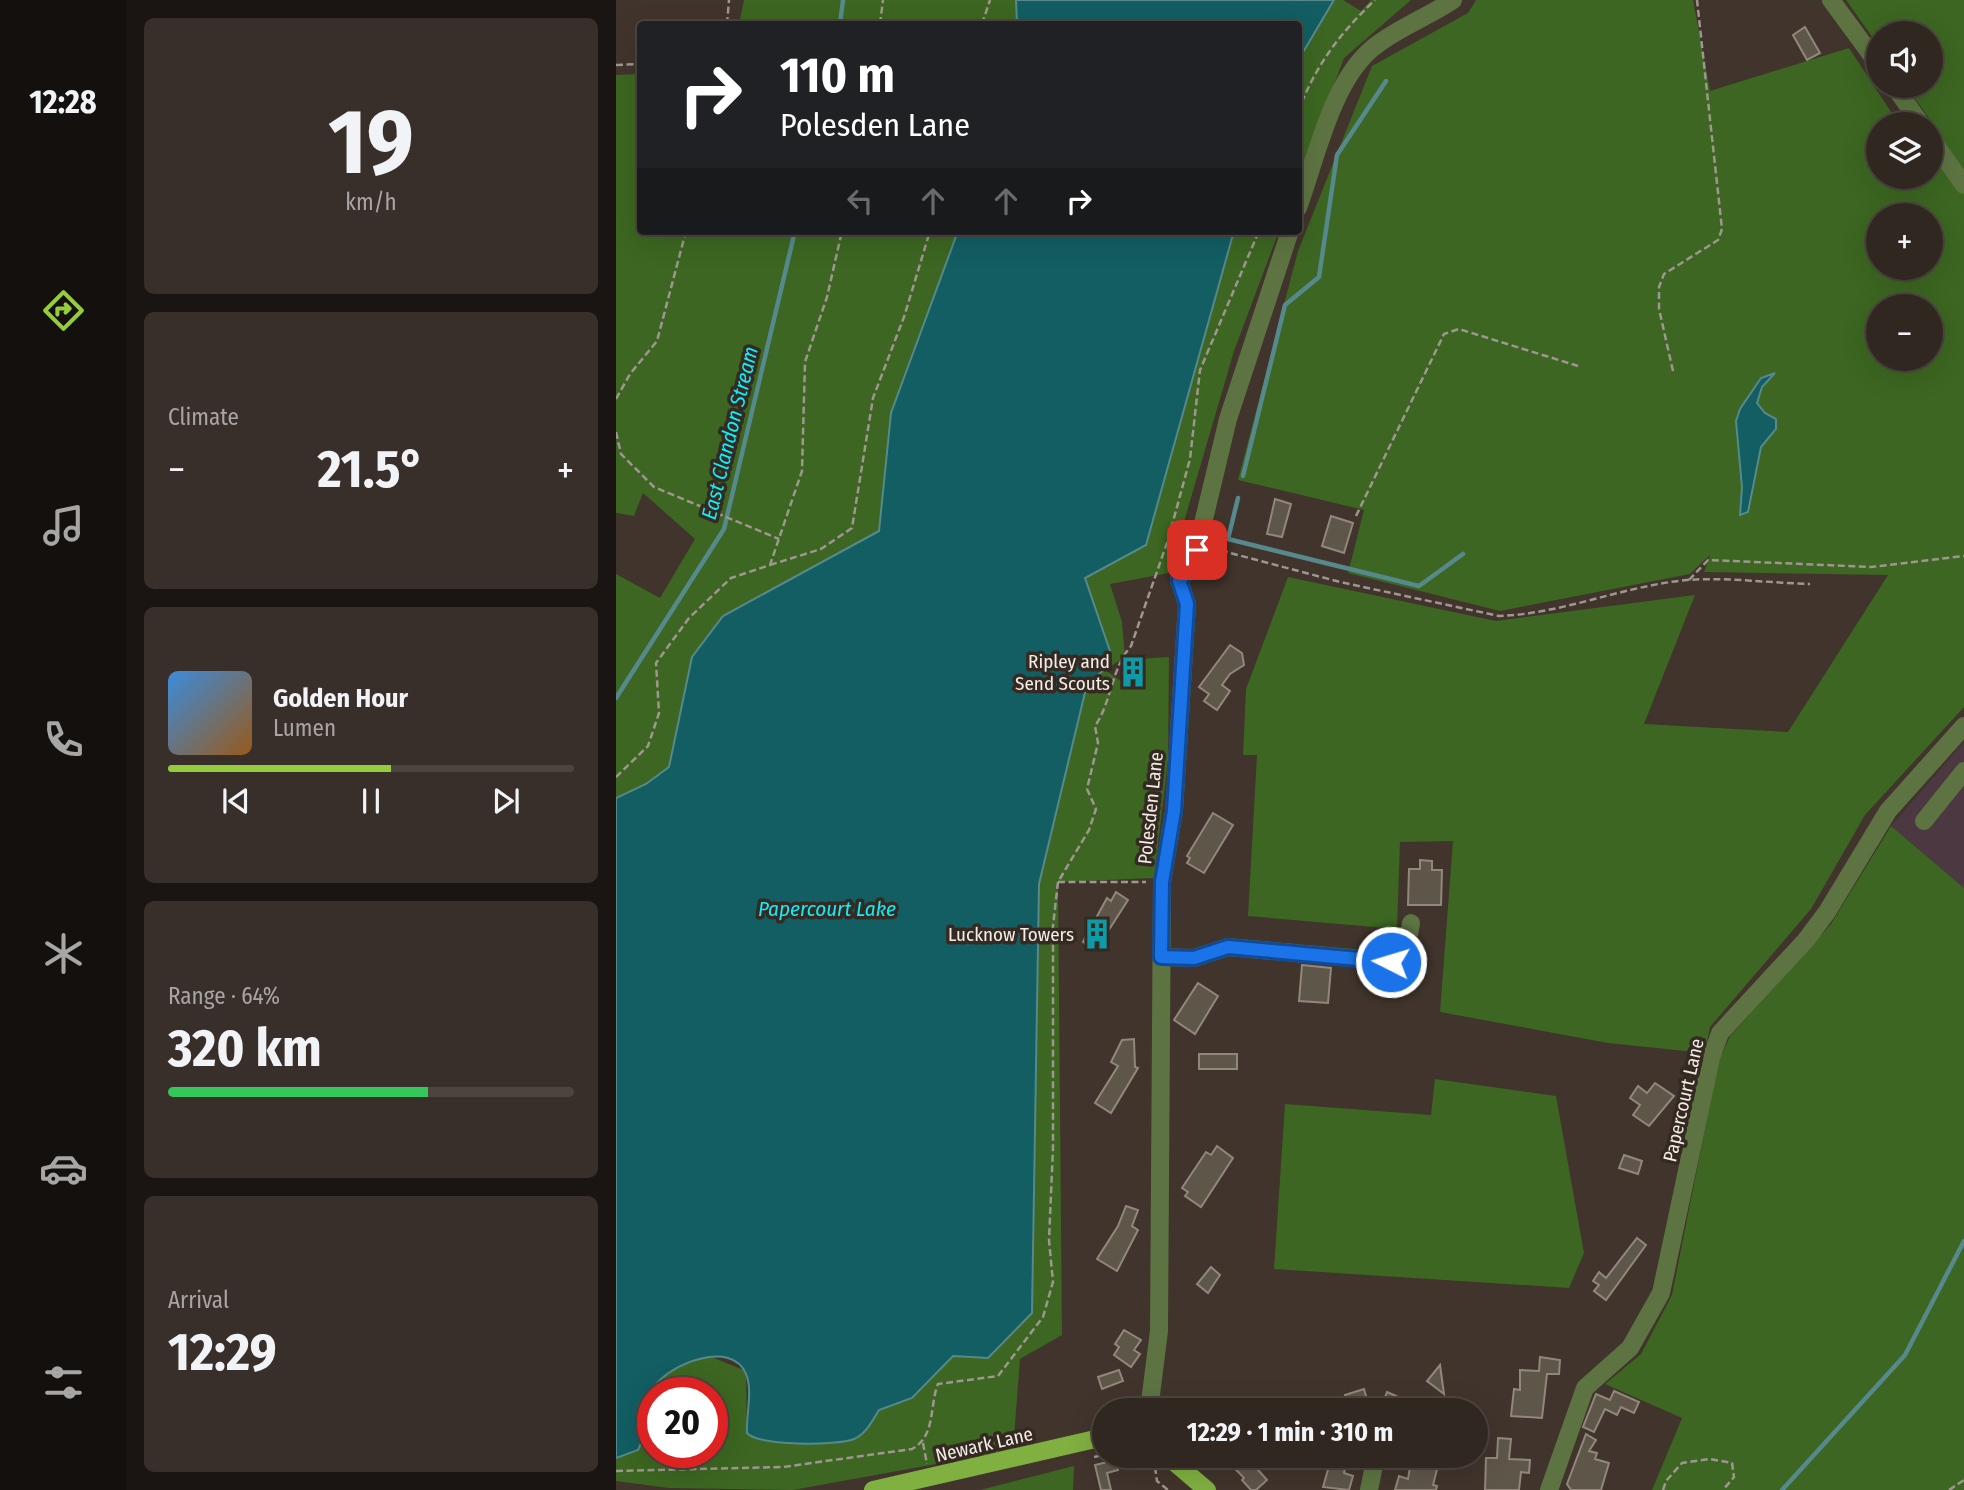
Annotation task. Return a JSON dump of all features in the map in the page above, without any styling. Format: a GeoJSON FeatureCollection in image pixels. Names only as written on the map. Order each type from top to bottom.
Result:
{"type":"FeatureCollection","features":[{"type":"Feature","properties":{"kind":"main road","name":"Newark Lane"},"geometry":{"type":"LineString","coordinates":[[873,1490],[1092,1440]]}},
{"type":"Feature","properties":{"kind":"main road"},"geometry":{"type":"LineString","coordinates":[[1176,1468],[1207,1490]]}},
{"type":"Feature","properties":{"kind":"street"},"geometry":{"type":"LineString","coordinates":[[1302,197],[1339,93],[1359,62],[1388,37],[1426,19],[1453,0]]}},
{"type":"Feature","properties":{"kind":"street"},"geometry":{"type":"LineString","coordinates":[[1832,0],[1866,47]]}},
{"type":"Feature","properties":{"kind":"street"},"geometry":{"type":"LineString","coordinates":[[1943,155],[1964,185]]}},
{"type":"Feature","properties":{"kind":"street","name":"Polesden Lane"},"geometry":{"type":"LineString","coordinates":[[1151,1398],[1159,1331],[1162,882],[1174,811],[1187,604],[1172,583],[1193,565],[1228,419],[1289,235]]}},
{"type":"Feature","properties":{"kind":"street","name":"Papercourt Lane"},"geometry":{"type":"LineString","coordinates":[[1549,1490],[1585,1388],[1630,1348],[1661,1293],[1711,1058],[1720,1033],[1806,940],[1827,912],[1888,811],[1964,726]]}},
{"type":"Feature","properties":{"kind":"street"},"geometry":{"type":"LineString","coordinates":[[1924,821],[1964,771]]}},
{"type":"Feature","properties":{"kind":"street"},"geometry":{"type":"LineString","coordinates":[[1161,957],[1194,958],[1228,947],[1397,961],[1406,952],[1411,923]]}},
{"type":"Feature","properties":{"kind":"street"},"geometry":{"type":"LineString","coordinates":[[1369,1490],[1374,1468]]}},
{"type":"Feature","properties":{"kind":"path"},"geometry":{"type":"LineString","coordinates":[[727,21],[729,0]]}},
{"type":"Feature","properties":{"kind":"path"},"geometry":{"type":"LineString","coordinates":[[880,21],[883,0]]}},
{"type":"Feature","properties":{"kind":"path"},"geometry":{"type":"LineString","coordinates":[[983,21],[990,0]]}},
{"type":"Feature","properties":{"kind":"path"},"geometry":{"type":"LineString","coordinates":[[1302,103],[1321,62],[1343,30],[1375,0]]}},
{"type":"Feature","properties":{"kind":"path"},"geometry":{"type":"LineString","coordinates":[[1673,371],[1659,309],[1659,287],[1664,274],[1718,240],[1721,229],[1697,0]]}},
{"type":"Feature","properties":{"kind":"path"},"geometry":{"type":"LineString","coordinates":[[616,65],[637,64]]}},
{"type":"Feature","properties":{"kind":"path"},"geometry":{"type":"LineString","coordinates":[[616,400],[631,374],[657,341],[685,235]]}},
{"type":"Feature","properties":{"kind":"path"},"geometry":{"type":"LineString","coordinates":[[770,565],[802,471],[805,362],[827,298],[841,235]]}},
{"type":"Feature","properties":{"kind":"path"},"geometry":{"type":"LineString","coordinates":[[616,778],[648,746],[659,713],[656,663],[689,618],[731,578],[821,549],[852,528],[873,398],[904,317],[929,235]]}},
{"type":"Feature","properties":{"kind":"path"},"geometry":{"type":"LineString","coordinates":[[616,1471],[783,1468],[912,1449],[923,1443],[929,1431],[938,1384],[998,1376],[1043,1317],[1053,1282],[1049,1240],[1053,1148],[1053,926],[1058,882],[1089,830],[1096,809],[1087,789],[1098,743],[1095,726],[1105,711],[1119,659],[1131,646],[1168,540],[1190,459],[1200,370],[1257,235]]}},
{"type":"Feature","properties":{"kind":"path"},"geometry":{"type":"LineString","coordinates":[[1356,516],[1444,334],[1458,329],[1578,366]]}},
{"type":"Feature","properties":{"kind":"path"},"geometry":{"type":"LineString","coordinates":[[616,432],[621,454],[654,487],[779,539]]}},
{"type":"Feature","properties":{"kind":"path"},"geometry":{"type":"LineString","coordinates":[[1200,534],[1219,550],[1340,582],[1499,616],[1525,615],[1591,598],[1689,580],[1810,584]]}},
{"type":"Feature","properties":{"kind":"path"},"geometry":{"type":"LineString","coordinates":[[1689,580],[1707,560],[1871,567],[1964,556]]}},
{"type":"Feature","properties":{"kind":"path"},"geometry":{"type":"LineString","coordinates":[[1058,882],[1162,882]]}},
{"type":"Feature","properties":{"kind":"path"},"geometry":{"type":"LineString","coordinates":[[1663,1490],[1666,1481],[1682,1463],[1710,1459],[1732,1463],[1734,1477],[1723,1490]]}},
{"type":"Feature","properties":{"kind":"path"},"geometry":{"type":"LineString","coordinates":[[1159,1468],[1157,1481],[1168,1490]]}},
{"type":"Feature","properties":{"kind":"path"},"geometry":{"type":"LineString","coordinates":[[1949,1490],[1964,1480]]}},
{"type":"Feature","properties":{"kind":"shaded area"},"geometry":{"type":"Polygon","coordinates":[[[1964,742],[1964,888],[1891,826],[1964,742]]]}},
{"type":"Feature","properties":{"kind":"green space"},"geometry":{"type":"Polygon","coordinates":[[[744,0],[1016,0],[1017,21],[740,21],[744,0]]]}},
{"type":"Feature","properties":{"kind":"green space"},"geometry":{"type":"Polygon","coordinates":[[[1335,0],[1343,0],[1361,11],[1371,0],[1411,0],[1344,58],[1302,171],[1302,55],[1335,0]]]}},
{"type":"Feature","properties":{"kind":"green space"},"geometry":{"type":"Polygon","coordinates":[[[1476,0],[1693,0],[1710,91],[1849,48],[1866,74],[1866,98],[1882,98],[1891,112],[1866,112],[1866,189],[1943,189],[1943,112],[1925,112],[1915,98],[1943,98],[1943,21],[1866,21],[1866,28],[1846,0],[1964,0],[1964,707],[1865,815],[1811,909],[1710,1027],[1705,1053],[1608,1043],[1440,1012],[1453,841],[1400,842],[1397,929],[1248,916],[1257,755],[1243,755],[1246,689],[1288,577],[1496,621],[1695,595],[1644,724],[1788,732],[1888,575],[1704,572],[1710,555],[1690,574],[1500,611],[1348,573],[1364,510],[1238,480],[1298,251],[1372,66],[1468,13],[1476,0]]]}},
{"type":"Feature","properties":{"kind":"green space"},"geometry":{"type":"Polygon","coordinates":[[[637,74],[637,235],[957,235],[891,413],[879,531],[723,616],[669,767],[646,784],[616,798],[616,574],[660,598],[695,539],[643,493],[634,516],[616,513],[616,75],[637,74]]]}},
{"type":"Feature","properties":{"kind":"green space"},"geometry":{"type":"Polygon","coordinates":[[[1233,235],[1278,235],[1234,351],[1169,573],[1110,584],[1122,622],[1125,657],[1105,670],[1128,686],[1140,685],[1138,659],[1169,657],[1168,760],[1154,878],[1058,882],[1062,1335],[1020,1359],[1013,1450],[793,1490],[669,1488],[616,1481],[616,1458],[637,1450],[637,1468],[728,1468],[728,1377],[664,1377],[675,1366],[709,1356],[746,1371],[747,1433],[868,1428],[878,1410],[912,1398],[953,1356],[988,1357],[1032,1313],[1039,884],[1087,684],[1104,670],[1110,651],[1085,578],[1146,545],[1233,235]]]}},
{"type":"Feature","properties":{"kind":"green space"},"geometry":{"type":"Polygon","coordinates":[[[1891,826],[1964,888],[1964,1490],[1652,1490],[1682,1418],[1605,1384],[1641,1354],[1672,1295],[1718,1063],[1730,1036],[1831,924],[1891,826]]]}},
{"type":"Feature","properties":{"kind":"green space"},"geometry":{"type":"Polygon","coordinates":[[[1435,1079],[1556,1096],[1584,1253],[1569,1288],[1274,1269],[1285,1104],[1431,1115],[1435,1079]]]}},
{"type":"Feature","properties":{"kind":"green space"},"geometry":{"type":"Polygon","coordinates":[[[1074,1466],[1073,1490],[980,1490],[1074,1466]]]}},
{"type":"Feature","properties":{"kind":"water"},"geometry":{"type":"Polygon","coordinates":[[[1016,0],[1334,0],[1302,54],[1302,21],[1017,21],[1016,0]]]}},
{"type":"Feature","properties":{"kind":"water","name":"Papercourt Lake"},"geometry":{"type":"Polygon","coordinates":[[[957,235],[1233,235],[1146,545],[1085,578],[1110,651],[1104,670],[1087,684],[1039,884],[1032,1313],[988,1358],[953,1356],[912,1398],[879,1410],[862,1434],[845,1441],[799,1444],[766,1440],[747,1433],[748,1380],[739,1364],[728,1358],[700,1359],[663,1377],[637,1377],[637,1450],[616,1458],[616,798],[646,784],[669,767],[692,657],[723,616],[879,531],[891,413],[957,235]]]}},
{"type":"Feature","properties":{"kind":"water"},"geometry":{"type":"Polygon","coordinates":[[[1775,373],[1762,387],[1757,403],[1765,413],[1776,419],[1776,429],[1761,447],[1748,512],[1740,515],[1742,487],[1736,421],[1740,409],[1761,378],[1775,373]]]}},
{"type":"Feature","properties":{"kind":"building"},"geometry":{"type":"Polygon","coordinates":[[[1805,27],[1820,53],[1807,60],[1793,35],[1805,27]]]}},
{"type":"Feature","properties":{"kind":"building"},"geometry":{"type":"Polygon","coordinates":[[[1275,499],[1291,504],[1282,537],[1267,534],[1275,499]]]}},
{"type":"Feature","properties":{"kind":"building"},"geometry":{"type":"Polygon","coordinates":[[[1331,516],[1353,523],[1344,553],[1322,546],[1331,516]]]}},
{"type":"Feature","properties":{"kind":"building"},"geometry":{"type":"Polygon","coordinates":[[[1230,645],[1242,653],[1244,665],[1230,674],[1222,685],[1230,691],[1217,710],[1204,701],[1209,694],[1199,687],[1230,645]]]}},
{"type":"Feature","properties":{"kind":"building","name":"Ripley and Send Scouts"},"geometry":{"type":"Polygon","coordinates":[[[1126,659],[1138,659],[1140,685],[1128,686],[1126,659]]]}},
{"type":"Feature","properties":{"kind":"building"},"geometry":{"type":"Polygon","coordinates":[[[1213,813],[1233,825],[1204,873],[1187,863],[1190,858],[1187,856],[1213,813]]]}},
{"type":"Feature","properties":{"kind":"building"},"geometry":{"type":"Polygon","coordinates":[[[1420,860],[1432,861],[1432,870],[1442,870],[1441,905],[1408,905],[1409,869],[1420,869],[1420,860]]]}},
{"type":"Feature","properties":{"kind":"building"},"geometry":{"type":"Polygon","coordinates":[[[1116,892],[1128,900],[1096,950],[1083,942],[1107,898],[1111,901],[1116,892]]]}},
{"type":"Feature","properties":{"kind":"building"},"geometry":{"type":"Polygon","coordinates":[[[1302,965],[1331,968],[1328,1003],[1299,1001],[1302,965]]]}},
{"type":"Feature","properties":{"kind":"building"},"geometry":{"type":"Polygon","coordinates":[[[1198,983],[1218,996],[1195,1034],[1174,1020],[1198,983]]]}},
{"type":"Feature","properties":{"kind":"building"},"geometry":{"type":"Polygon","coordinates":[[[1134,1039],[1135,1067],[1138,1068],[1111,1113],[1095,1103],[1118,1066],[1111,1062],[1122,1040],[1134,1039]]]}},
{"type":"Feature","properties":{"kind":"building"},"geometry":{"type":"Polygon","coordinates":[[[1199,1054],[1237,1054],[1237,1069],[1199,1069],[1199,1054]]]}},
{"type":"Feature","properties":{"kind":"building"},"geometry":{"type":"Polygon","coordinates":[[[1655,1083],[1674,1096],[1649,1126],[1633,1115],[1640,1105],[1630,1098],[1638,1086],[1647,1093],[1655,1083]]]}},
{"type":"Feature","properties":{"kind":"building"},"geometry":{"type":"Polygon","coordinates":[[[1217,1146],[1233,1158],[1201,1207],[1185,1196],[1188,1192],[1182,1188],[1206,1152],[1211,1155],[1217,1146]]]}},
{"type":"Feature","properties":{"kind":"building"},"geometry":{"type":"Polygon","coordinates":[[[1624,1155],[1642,1161],[1638,1174],[1619,1168],[1624,1155]]]}},
{"type":"Feature","properties":{"kind":"building"},"geometry":{"type":"Polygon","coordinates":[[[1126,1206],[1138,1210],[1132,1226],[1138,1230],[1117,1271],[1097,1259],[1118,1226],[1126,1206]]]}},
{"type":"Feature","properties":{"kind":"building"},"geometry":{"type":"Polygon","coordinates":[[[1637,1238],[1646,1245],[1606,1300],[1594,1291],[1599,1285],[1593,1281],[1599,1272],[1606,1278],[1637,1238]]]}},
{"type":"Feature","properties":{"kind":"building"},"geometry":{"type":"Polygon","coordinates":[[[1211,1267],[1220,1275],[1208,1293],[1197,1284],[1211,1267]]]}},
{"type":"Feature","properties":{"kind":"building"},"geometry":{"type":"Polygon","coordinates":[[[1124,1330],[1141,1340],[1134,1350],[1140,1354],[1131,1367],[1114,1355],[1119,1347],[1115,1344],[1124,1330]]]}},
{"type":"Feature","properties":{"kind":"building"},"geometry":{"type":"Polygon","coordinates":[[[1540,1357],[1560,1360],[1559,1374],[1547,1374],[1542,1418],[1511,1416],[1514,1389],[1520,1390],[1520,1370],[1539,1371],[1540,1357]]]}},
{"type":"Feature","properties":{"kind":"building"},"geometry":{"type":"Polygon","coordinates":[[[1440,1365],[1444,1394],[1427,1381],[1440,1365]]]}},
{"type":"Feature","properties":{"kind":"building"},"geometry":{"type":"Polygon","coordinates":[[[1119,1370],[1123,1381],[1102,1389],[1098,1377],[1119,1370]]]}},
{"type":"Feature","properties":{"kind":"building"},"geometry":{"type":"Polygon","coordinates":[[[1364,1389],[1367,1398],[1346,1398],[1345,1395],[1364,1389]]]}},
{"type":"Feature","properties":{"kind":"building"},"geometry":{"type":"Polygon","coordinates":[[[1614,1391],[1639,1402],[1634,1413],[1621,1407],[1617,1415],[1605,1409],[1594,1432],[1583,1427],[1596,1394],[1610,1400],[1614,1391]]]}},
{"type":"Feature","properties":{"kind":"building"},"geometry":{"type":"Polygon","coordinates":[[[1387,1392],[1401,1398],[1385,1398],[1387,1392]]]}},
{"type":"Feature","properties":{"kind":"building"},"geometry":{"type":"Polygon","coordinates":[[[1586,1434],[1596,1440],[1589,1451],[1597,1453],[1595,1459],[1609,1463],[1601,1490],[1571,1490],[1567,1484],[1586,1434]]]}},
{"type":"Feature","properties":{"kind":"building"},"geometry":{"type":"Polygon","coordinates":[[[1498,1438],[1511,1439],[1509,1459],[1530,1460],[1529,1473],[1521,1472],[1519,1490],[1485,1490],[1488,1458],[1497,1458],[1498,1438]]]}},
{"type":"Feature","properties":{"kind":"building"},"geometry":{"type":"Polygon","coordinates":[[[1096,1468],[1118,1468],[1107,1473],[1111,1490],[1101,1490],[1096,1468]]]}},
{"type":"Feature","properties":{"kind":"building"},"geometry":{"type":"Polygon","coordinates":[[[1234,1468],[1256,1468],[1267,1480],[1256,1490],[1251,1490],[1242,1480],[1244,1478],[1234,1468]]]}},
{"type":"Feature","properties":{"kind":"building"},"geometry":{"type":"Polygon","coordinates":[[[1329,1468],[1345,1468],[1344,1473],[1353,1476],[1349,1490],[1323,1487],[1329,1468]]]}},
{"type":"Feature","properties":{"kind":"building"},"geometry":{"type":"Polygon","coordinates":[[[1410,1468],[1437,1468],[1433,1485],[1437,1486],[1436,1490],[1395,1490],[1399,1476],[1408,1479],[1410,1468]]]}},
{"type":"Feature","properties":{"kind":"waterway","name":"East Clandon Stream"},"geometry":{"type":"LineString","coordinates":[[840,21],[843,0]]}},
{"type":"Feature","properties":{"kind":"waterway"},"geometry":{"type":"LineString","coordinates":[[1243,476],[1285,305],[1319,277],[1337,155],[1386,81]]}},
{"type":"Feature","properties":{"kind":"waterway","name":"East Clandon Stream"},"geometry":{"type":"LineString","coordinates":[[616,698],[724,529],[794,235]]}},
{"type":"Feature","properties":{"kind":"waterway"},"geometry":{"type":"LineString","coordinates":[[1238,498],[1228,539],[1419,586],[1463,554]]}},
{"type":"Feature","properties":{"kind":"waterway"},"geometry":{"type":"LineString","coordinates":[[1782,1490],[1905,1355],[1964,1241]]}},
{"type":"Feature","properties":{"kind":"place","name":"Ripley and Send Scouts"},"geometry":{"type":"Point","coordinates":[1133,672]}},
{"type":"Feature","properties":{"kind":"place","name":"Lucknow Towers"},"geometry":{"type":"Point","coordinates":[1097,934]}},
{"type":"Feature","properties":{"kind":"route"},"geometry":{"type":"LineString","coordinates":[[1197,550],[1190,570],[1179,580],[1187,604],[1174,811],[1162,882],[1161,957],[1194,958],[1228,947],[1391,962]]}}]}
